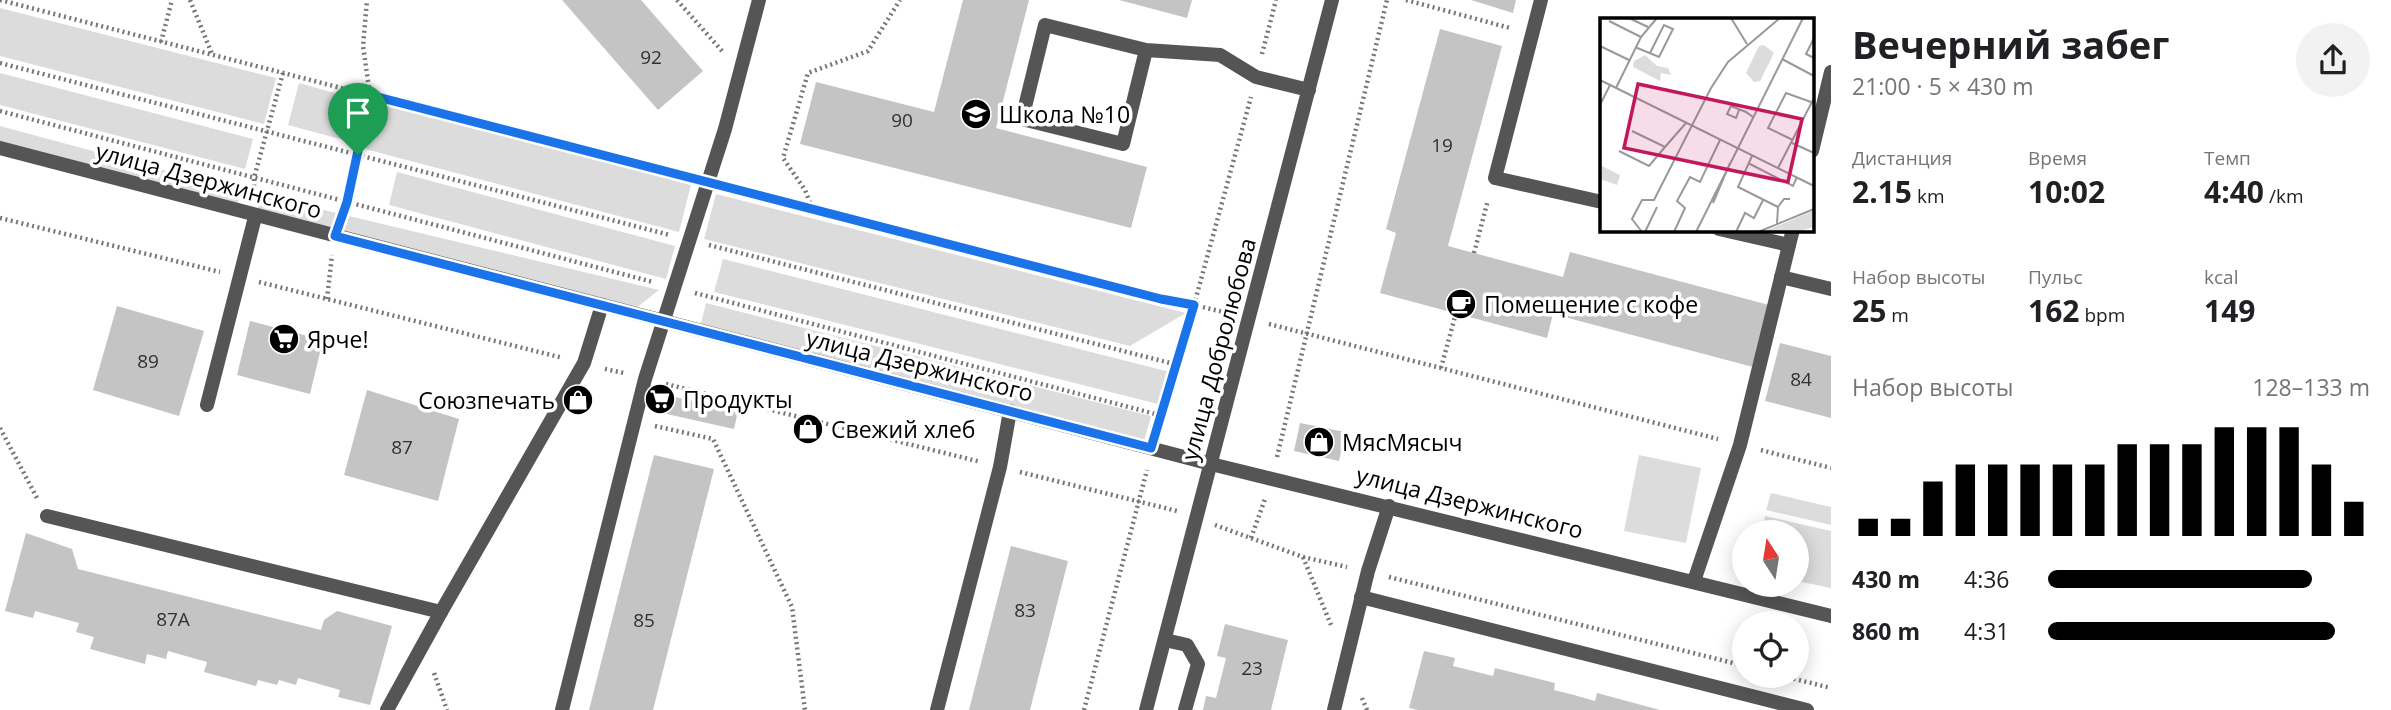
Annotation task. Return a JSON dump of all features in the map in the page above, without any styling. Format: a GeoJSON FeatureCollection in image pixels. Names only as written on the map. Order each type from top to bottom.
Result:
{"type":"FeatureCollection","features":[{"type":"Feature","properties":{"kind":"street"},"geometry":{"type":"LineString","coordinates":[[562,710],[634,421],[687,240],[708,182],[759,0]]}},
{"type":"Feature","properties":{"kind":"street","name":"улица Добролюбова"},"geometry":{"type":"LineString","coordinates":[[1146,710],[1332,0]]}},
{"type":"Feature","properties":{"kind":"street"},"geometry":{"type":"LineString","coordinates":[[1541,0],[1494,178],[1600,202]]}},
{"type":"Feature","properties":{"kind":"street"},"geometry":{"type":"LineString","coordinates":[[1146,50],[1123,144],[1022,119],[1045,25],[1146,50],[1220,55],[1256,77],[1309,90]]}},
{"type":"Feature","properties":{"kind":"street"},"geometry":{"type":"LineString","coordinates":[[1814,143],[1831,72]]}},
{"type":"Feature","properties":{"kind":"street","name":"улица Дзержинского"},"geometry":{"type":"LineString","coordinates":[[0,148],[255,217],[1211,464],[1694,580],[1831,616]]}},
{"type":"Feature","properties":{"kind":"street"},"geometry":{"type":"LineString","coordinates":[[207,405],[255,217]]}},
{"type":"Feature","properties":{"kind":"street"},"geometry":{"type":"LineString","coordinates":[[1728,231],[1789,245]]}},
{"type":"Feature","properties":{"kind":"street"},"geometry":{"type":"LineString","coordinates":[[1694,580],[1740,444],[1792,231]]}},
{"type":"Feature","properties":{"kind":"street"},"geometry":{"type":"LineString","coordinates":[[1781,276],[1831,289]]}},
{"type":"Feature","properties":{"kind":"street"},"geometry":{"type":"LineString","coordinates":[[387,710],[584,363],[601,305]]}},
{"type":"Feature","properties":{"kind":"street"},"geometry":{"type":"LineString","coordinates":[[937,710],[1000,467],[1010,411]]}},
{"type":"Feature","properties":{"kind":"street"},"geometry":{"type":"LineString","coordinates":[[1334,710],[1368,571],[1389,506]]}},
{"type":"Feature","properties":{"kind":"street"},"geometry":{"type":"LineString","coordinates":[[47,516],[441,612]]}},
{"type":"Feature","properties":{"kind":"street"},"geometry":{"type":"LineString","coordinates":[[1361,597],[1807,710]]}},
{"type":"Feature","properties":{"kind":"street"},"geometry":{"type":"LineString","coordinates":[[1165,640],[1187,645],[1198,664],[1185,710]]}},
{"type":"Feature","properties":{"kind":"path"},"geometry":{"type":"LineString","coordinates":[[0,0],[1147,296],[1223,312]]}},
{"type":"Feature","properties":{"kind":"path"},"geometry":{"type":"LineString","coordinates":[[161,41],[172,0]]}},
{"type":"Feature","properties":{"kind":"path"},"geometry":{"type":"LineString","coordinates":[[190,0],[212,55]]}},
{"type":"Feature","properties":{"kind":"path"},"geometry":{"type":"LineString","coordinates":[[327,299],[335,236],[347,202],[370,95],[363,46],[367,0]]}},
{"type":"Feature","properties":{"kind":"path"},"geometry":{"type":"LineString","coordinates":[[677,0],[739,71]]}},
{"type":"Feature","properties":{"kind":"path"},"geometry":{"type":"LineString","coordinates":[[813,209],[805,190],[783,158],[808,73],[868,51],[900,0]]}},
{"type":"Feature","properties":{"kind":"path"},"geometry":{"type":"LineString","coordinates":[[1084,710],[1140,502],[1151,448],[1178,365],[1276,0]]}},
{"type":"Feature","properties":{"kind":"path"},"geometry":{"type":"LineString","coordinates":[[1251,538],[1272,479],[1387,0]]}},
{"type":"Feature","properties":{"kind":"path"},"geometry":{"type":"LineString","coordinates":[[1406,0],[1532,34]]}},
{"type":"Feature","properties":{"kind":"path"},"geometry":{"type":"LineString","coordinates":[[0,63],[1178,365]]}},
{"type":"Feature","properties":{"kind":"path"},"geometry":{"type":"LineString","coordinates":[[255,217],[254,178],[283,73]]}},
{"type":"Feature","properties":{"kind":"path"},"geometry":{"type":"LineString","coordinates":[[0,111],[1163,416]]}},
{"type":"Feature","properties":{"kind":"path"},"geometry":{"type":"LineString","coordinates":[[1474,253],[1494,178]]}},
{"type":"Feature","properties":{"kind":"path"},"geometry":{"type":"LineString","coordinates":[[1441,368],[1456,313]]}},
{"type":"Feature","properties":{"kind":"path"},"geometry":{"type":"LineString","coordinates":[[1268,324],[1831,468]]}},
{"type":"Feature","properties":{"kind":"path"},"geometry":{"type":"LineString","coordinates":[[634,421],[713,439],[792,607],[805,710]]}},
{"type":"Feature","properties":{"kind":"path"},"geometry":{"type":"LineString","coordinates":[[0,428],[47,516]]}},
{"type":"Feature","properties":{"kind":"path"},"geometry":{"type":"LineString","coordinates":[[1214,524],[1303,556],[1732,663]]}},
{"type":"Feature","properties":{"kind":"path"},"geometry":{"type":"LineString","coordinates":[[424,642],[447,710]]}},
{"type":"Feature","properties":{"kind":"path"},"geometry":{"type":"LineString","coordinates":[[1809,682],[1831,688]]}},
{"type":"Feature","properties":{"kind":"shaded area"},"geometry":{"type":"Polygon","coordinates":[[[0,8],[276,78],[264,124],[0,56],[0,8]]]}},
{"type":"Feature","properties":{"kind":"shaded area"},"geometry":{"type":"Polygon","coordinates":[[[0,73],[253,139],[245,169],[0,105],[0,73]]]}},
{"type":"Feature","properties":{"kind":"shaded area"},"geometry":{"type":"Polygon","coordinates":[[[299,83],[363,101],[351,142],[288,125],[299,83]]]}},
{"type":"Feature","properties":{"kind":"shaded area"},"geometry":{"type":"Polygon","coordinates":[[[378,102],[691,185],[679,232],[365,149],[378,102]]]}},
{"type":"Feature","properties":{"kind":"shaded area"},"geometry":{"type":"Polygon","coordinates":[[[0,126],[241,191],[235,213],[0,150],[0,126]]]}},
{"type":"Feature","properties":{"kind":"shaded area"},"geometry":{"type":"Polygon","coordinates":[[[397,172],[675,246],[666,279],[389,205],[397,172]]]}},
{"type":"Feature","properties":{"kind":"shaded area"},"geometry":{"type":"Polygon","coordinates":[[[716,194],[1186,313],[1130,346],[704,239],[716,194]]]}},
{"type":"Feature","properties":{"kind":"shaded area"},"geometry":{"type":"Polygon","coordinates":[[[261,195],[659,290],[636,308],[255,217],[261,195]]]}},
{"type":"Feature","properties":{"kind":"shaded area"},"geometry":{"type":"Polygon","coordinates":[[[723,259],[1170,372],[1162,405],[714,292],[723,259]]]}},
{"type":"Feature","properties":{"kind":"shaded area"},"geometry":{"type":"Polygon","coordinates":[[[706,303],[1151,416],[1143,445],[699,332],[706,303]]]}},
{"type":"Feature","properties":{"kind":"shaded area"},"geometry":{"type":"Polygon","coordinates":[[[1639,455],[1701,468],[1686,543],[1624,531],[1639,455]]]}},
{"type":"Feature","properties":{"kind":"shaded area"},"geometry":{"type":"Polygon","coordinates":[[[1771,493],[1831,507],[1831,525],[1810,520],[1766,510],[1771,493]]]}},
{"type":"Feature","properties":{"kind":"shaded area"},"geometry":{"type":"Polygon","coordinates":[[[1765,516],[1783,520],[1764,520],[1765,516]]]}},
{"type":"Feature","properties":{"kind":"shaded area"},"geometry":{"type":"Polygon","coordinates":[[[1810,526],[1831,531],[1831,588],[1810,584],[1810,526]]]}},
{"type":"Feature","properties":{"kind":"building"},"geometry":{"type":"Polygon","coordinates":[[[562,0],[641,0],[703,71],[658,110],[562,0]]]}},
{"type":"Feature","properties":{"kind":"building"},"geometry":{"type":"Polygon","coordinates":[[[963,0],[1029,0],[996,128],[1147,167],[1131,228],[800,144],[816,82],[934,112],[963,0]]]}},
{"type":"Feature","properties":{"kind":"building"},"geometry":{"type":"Polygon","coordinates":[[[1119,0],[1192,0],[1187,18],[1119,0]]]}},
{"type":"Feature","properties":{"kind":"building"},"geometry":{"type":"Polygon","coordinates":[[[1471,0],[1516,0],[1513,13],[1471,0]]]}},
{"type":"Feature","properties":{"kind":"building"},"geometry":{"type":"Polygon","coordinates":[[[1440,29],[1502,46],[1448,246],[1563,277],[1570,252],[1769,305],[1753,367],[1553,314],[1547,338],[1380,293],[1396,233],[1386,229],[1440,29]]]}},
{"type":"Feature","properties":{"kind":"building"},"geometry":{"type":"Polygon","coordinates":[[[117,306],[204,331],[179,416],[93,390],[117,306]]]}},
{"type":"Feature","properties":{"kind":"building"},"geometry":{"type":"Polygon","coordinates":[[[250,321],[323,340],[310,394],[237,375],[250,321]]]}},
{"type":"Feature","properties":{"kind":"building"},"geometry":{"type":"Polygon","coordinates":[[[1780,343],[1831,356],[1831,418],[1765,401],[1780,343]]]}},
{"type":"Feature","properties":{"kind":"building"},"geometry":{"type":"Polygon","coordinates":[[[367,390],[459,419],[438,501],[344,475],[367,390]]]}},
{"type":"Feature","properties":{"kind":"building"},"geometry":{"type":"Polygon","coordinates":[[[653,392],[738,411],[734,429],[649,410],[653,392]]]}},
{"type":"Feature","properties":{"kind":"building","name":"МясМясыч"},"geometry":{"type":"Polygon","coordinates":[[[1300,423],[1345,432],[1339,461],[1294,451],[1300,423]]]}},
{"type":"Feature","properties":{"kind":"building"},"geometry":{"type":"Polygon","coordinates":[[[654,455],[714,469],[653,710],[589,710],[654,455]]]}},
{"type":"Feature","properties":{"kind":"building"},"geometry":{"type":"Polygon","coordinates":[[[26,533],[72,549],[78,569],[321,630],[324,620],[337,611],[392,626],[370,705],[338,697],[340,690],[298,678],[296,685],[279,680],[277,685],[258,680],[256,686],[204,672],[207,662],[168,651],[166,659],[147,654],[145,664],[90,649],[94,637],[76,632],[79,623],[35,611],[33,618],[5,611],[26,533]]]}},
{"type":"Feature","properties":{"kind":"building"},"geometry":{"type":"Polygon","coordinates":[[[1011,546],[1068,561],[1030,710],[969,710],[1011,546]]]}},
{"type":"Feature","properties":{"kind":"building"},"geometry":{"type":"Polygon","coordinates":[[[1225,624],[1288,640],[1271,710],[1203,710],[1206,696],[1216,698],[1226,658],[1217,656],[1225,624]]]}},
{"type":"Feature","properties":{"kind":"building"},"geometry":{"type":"Polygon","coordinates":[[[1424,651],[1455,658],[1453,666],[1493,676],[1495,668],[1555,683],[1554,690],[1595,701],[1597,693],[1660,710],[1409,708],[1424,651]]]}},
{"type":"Feature","properties":{"kind":"place","name":"Школа №10"},"geometry":{"type":"Point","coordinates":[976,114]}},
{"type":"Feature","properties":{"kind":"place","name":"Помещение с кофе"},"geometry":{"type":"Point","coordinates":[1461,304]}},
{"type":"Feature","properties":{"kind":"place","name":"Ярче!"},"geometry":{"type":"Point","coordinates":[284,339]}},
{"type":"Feature","properties":{"kind":"place","name":"Продукты"},"geometry":{"type":"Point","coordinates":[660,399]}},
{"type":"Feature","properties":{"kind":"place","name":"Союзпечать"},"geometry":{"type":"Point","coordinates":[578,400]}},
{"type":"Feature","properties":{"kind":"place","name":"Свежий хлеб"},"geometry":{"type":"Point","coordinates":[808,429]}},
{"type":"Feature","properties":{"kind":"place","name":"МясМясыч"},"geometry":{"type":"Point","coordinates":[1319,442]}},
{"type":"Feature","properties":{"kind":"route"},"geometry":{"type":"LineString","coordinates":[[370,95],[1161,299],[1194,305],[1163,416],[1151,448],[335,236],[347,202],[358,155],[370,95]]}}]}
